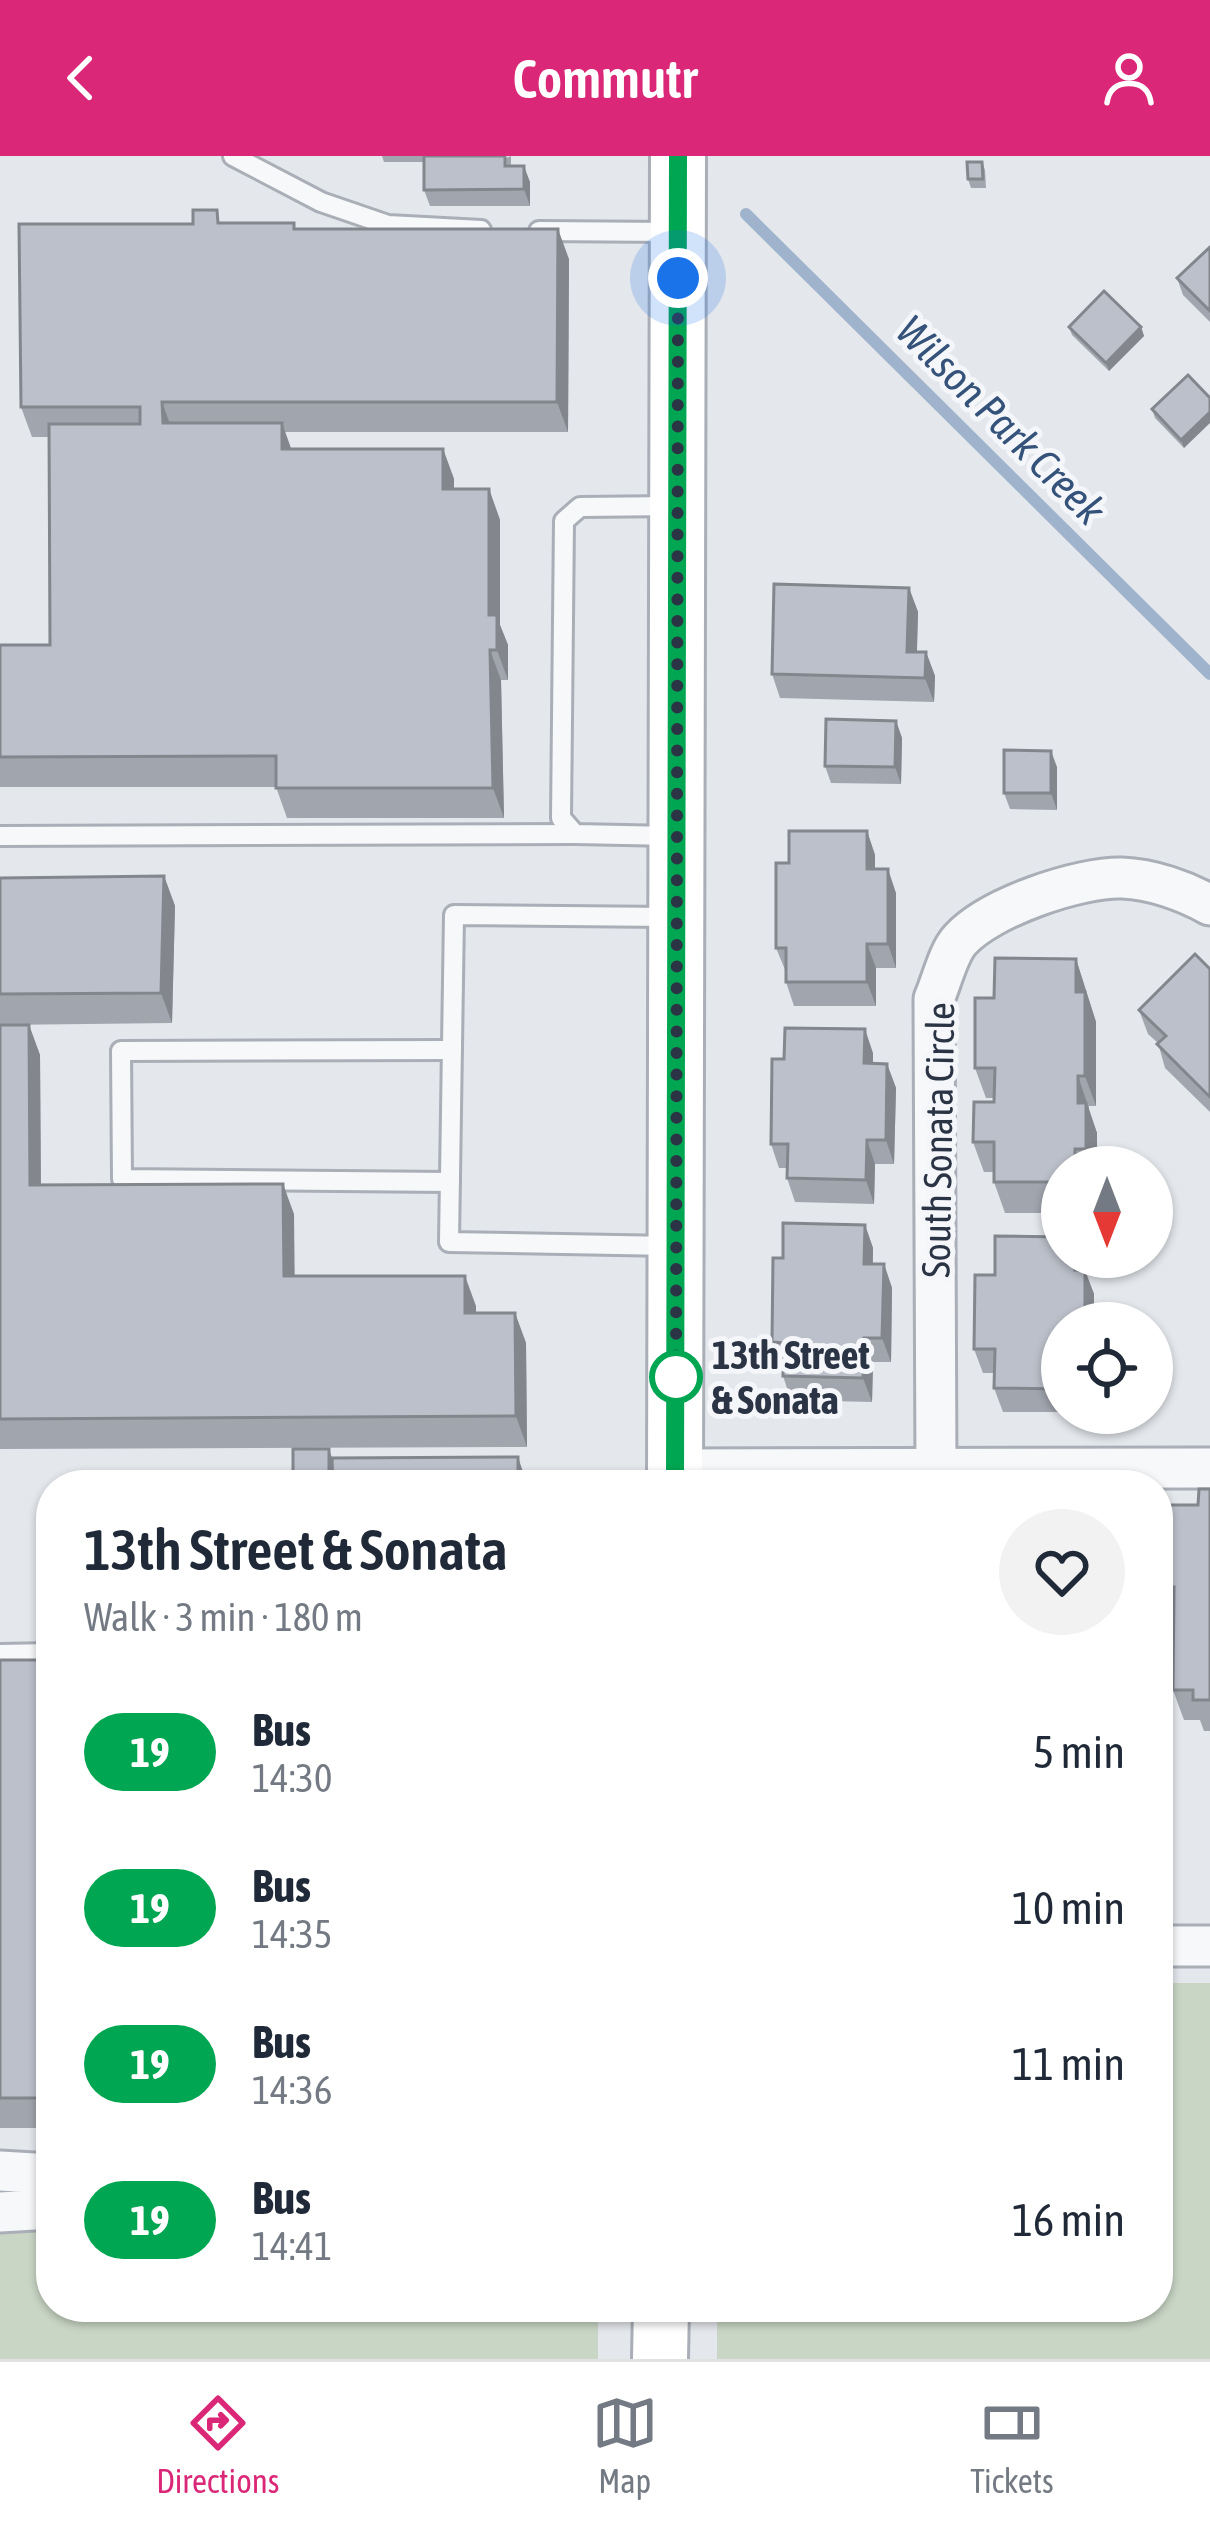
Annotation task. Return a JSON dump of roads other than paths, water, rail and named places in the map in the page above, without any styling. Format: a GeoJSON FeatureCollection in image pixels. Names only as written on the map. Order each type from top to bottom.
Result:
{"type":"FeatureCollection","features":[{"type":"Feature","properties":{"kind":"street"},"geometry":{"type":"LineString","coordinates":[[676,1470],[678,156]]}},
{"type":"Feature","properties":{"kind":"street","name":"South Sonata Circle"},"geometry":{"type":"LineString","coordinates":[[936,1469],[934,999],[959,940],[1005,909],[1065,888],[1120,878],[1159,884],[1210,905]]}},
{"type":"Feature","properties":{"kind":"street"},"geometry":{"type":"LineString","coordinates":[[904,1470],[1210,1468]]}},
{"type":"Feature","properties":{"kind":"street"},"geometry":{"type":"LineString","coordinates":[[1173,1946],[1210,1946]]}},
{"type":"Feature","properties":{"kind":"street"},"geometry":{"type":"LineString","coordinates":[[0,2171],[36,2173]]}},
{"type":"Feature","properties":{"kind":"street"},"geometry":{"type":"LineString","coordinates":[[0,2212],[36,2211]]}},
{"type":"Feature","properties":{"kind":"street"},"geometry":{"type":"LineString","coordinates":[[660,2359],[661,2322]]}},
{"type":"Feature","properties":{"kind":"lane"},"geometry":{"type":"LineString","coordinates":[[233,156],[321,202],[388,225],[499,230]]}},
{"type":"Feature","properties":{"kind":"lane"},"geometry":{"type":"LineString","coordinates":[[521,230],[678,232]]}},
{"type":"Feature","properties":{"kind":"lane"},"geometry":{"type":"LineString","coordinates":[[574,834],[561,818],[564,521],[580,507],[677,506]]}},
{"type":"Feature","properties":{"kind":"lane"},"geometry":{"type":"LineString","coordinates":[[0,836],[677,836]]}},
{"type":"Feature","properties":{"kind":"lane"},"geometry":{"type":"LineString","coordinates":[[676,1246],[449,1242],[454,915],[677,917]]}},
{"type":"Feature","properties":{"kind":"lane"},"geometry":{"type":"LineString","coordinates":[[450,1182],[122,1179],[121,1051],[452,1050]]}},
{"type":"Feature","properties":{"kind":"lane"},"geometry":{"type":"LineString","coordinates":[[0,1654],[36,1653]]}},
{"type":"Feature","properties":{"kind":"waterway","name":"Wilson Park Creek"},"geometry":{"type":"LineString","coordinates":[[746,214],[1210,674]]}},
{"type":"Feature","properties":{"kind":"place","name":"13th Street & Sonata"},"geometry":{"type":"Point","coordinates":[676,1377]}}]}
